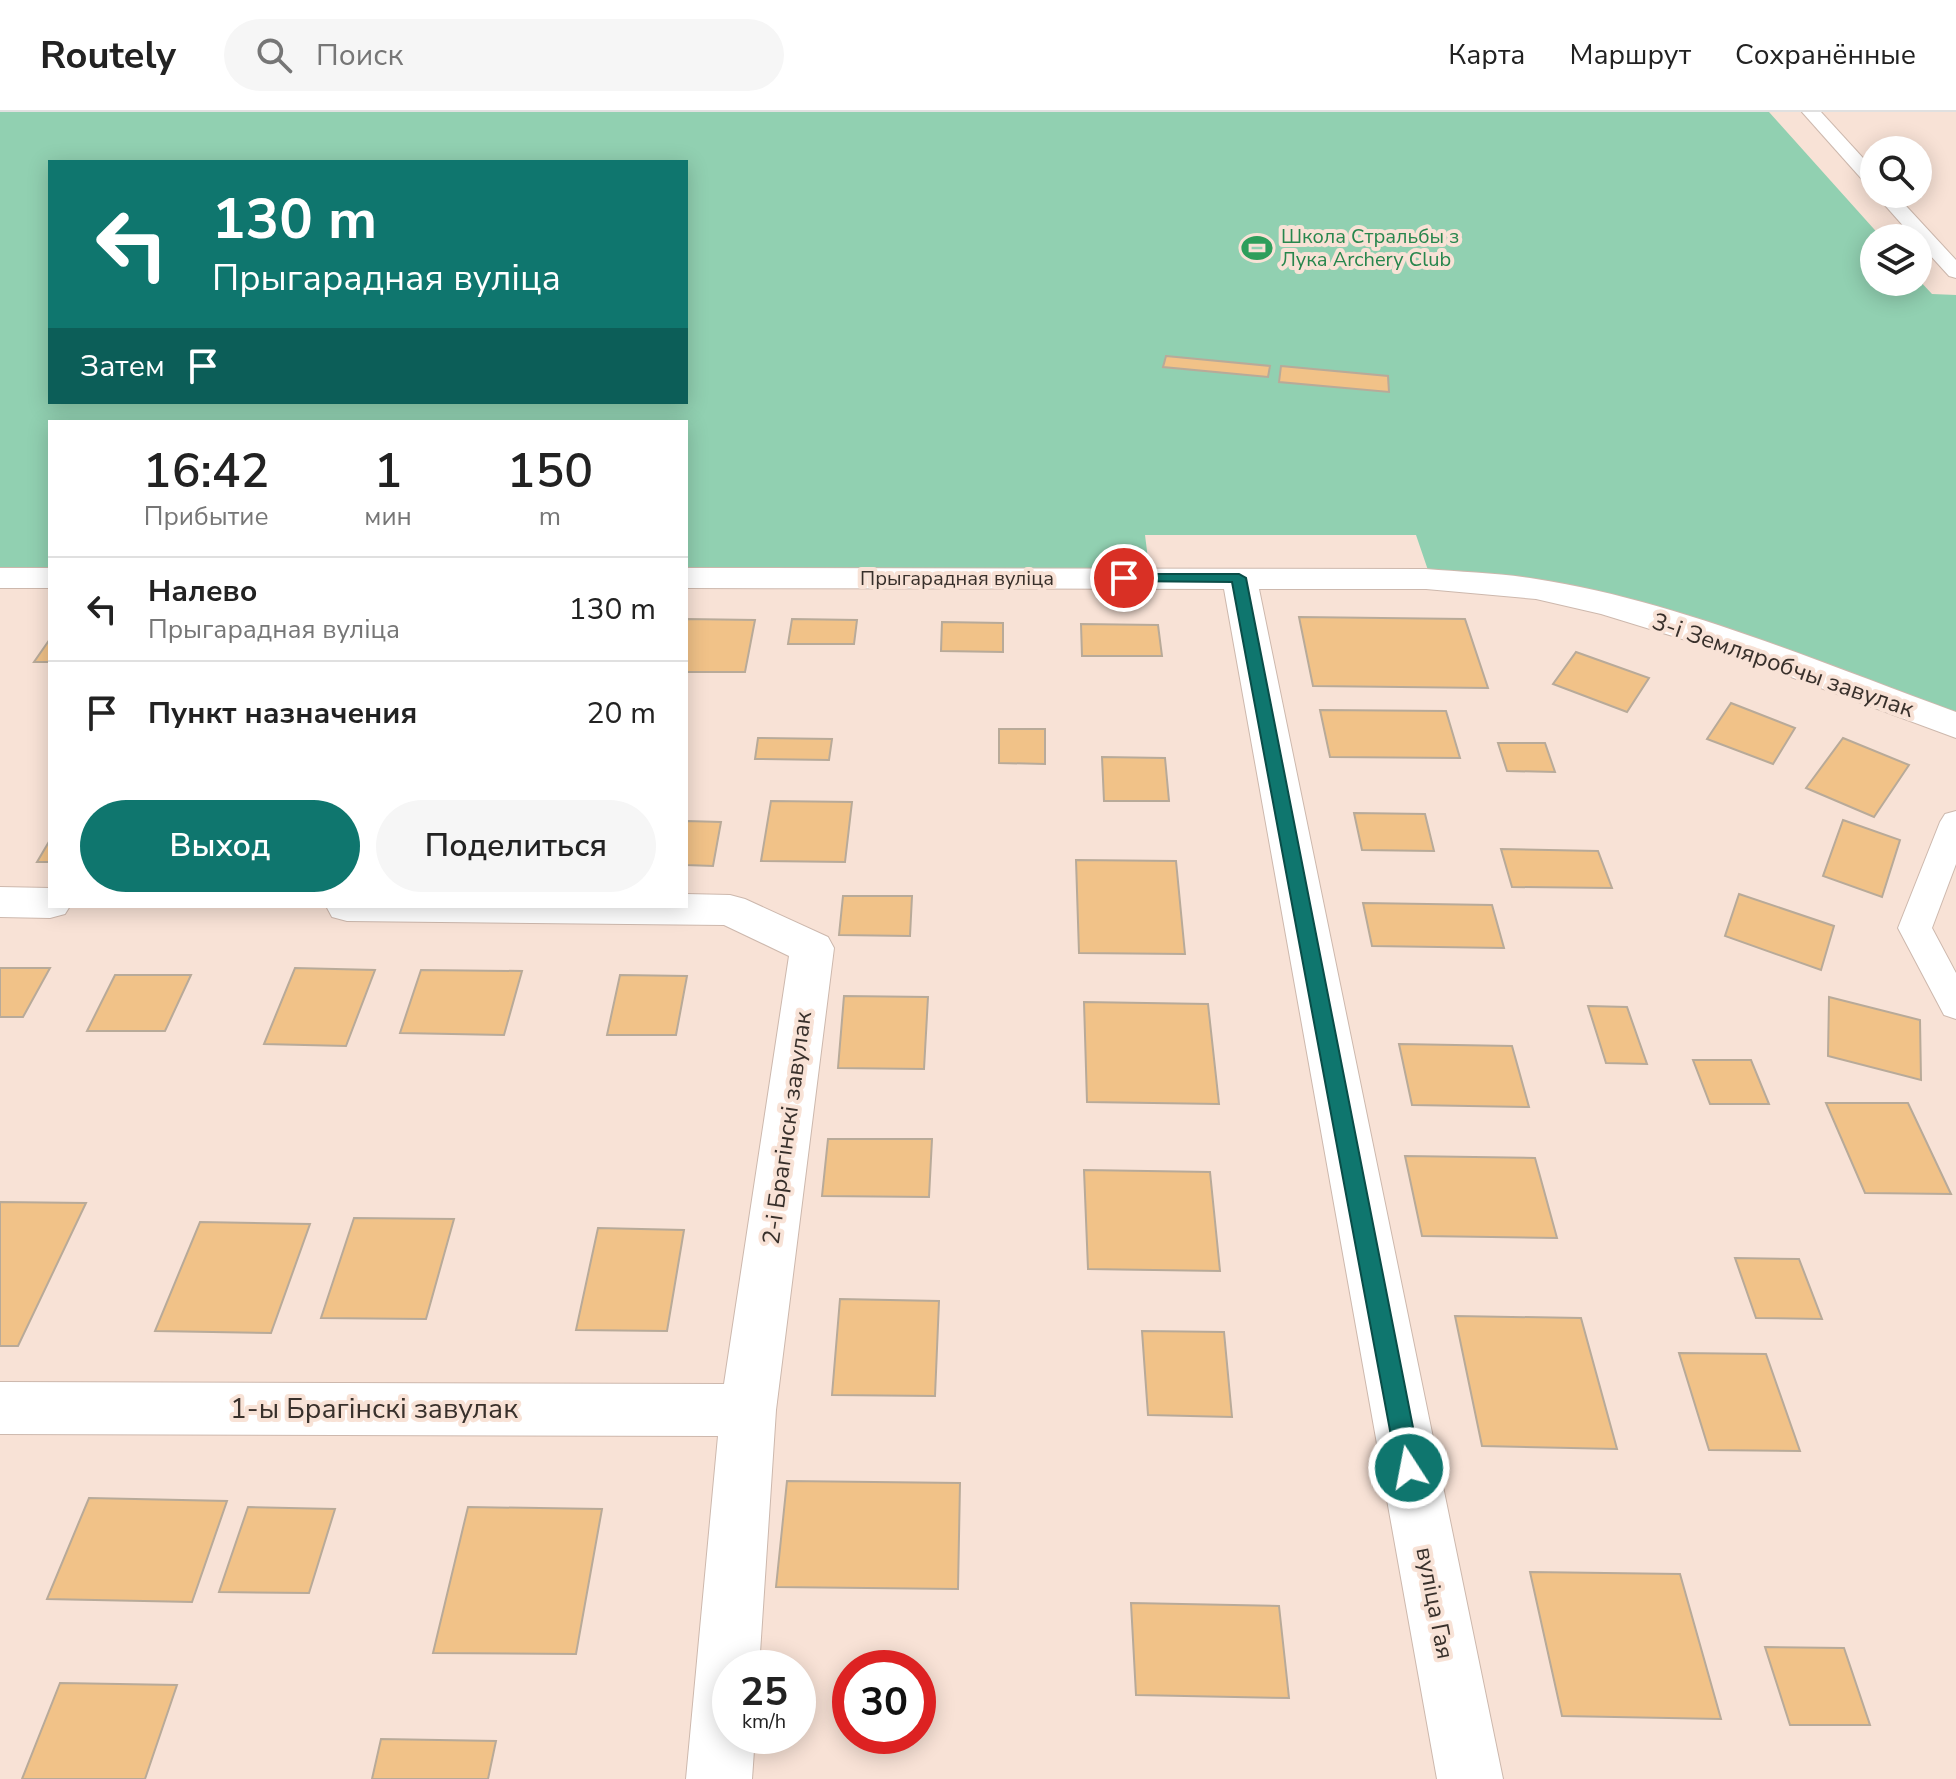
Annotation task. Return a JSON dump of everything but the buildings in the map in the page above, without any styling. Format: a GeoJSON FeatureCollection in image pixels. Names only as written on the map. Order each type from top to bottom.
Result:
{"type":"FeatureCollection","features":[{"type":"Feature","properties":{"kind":"street"},"geometry":{"type":"LineString","coordinates":[[0,578],[48,578]]}},
{"type":"Feature","properties":{"kind":"street","name":"Прыгарадная вуліца"},"geometry":{"type":"LineString","coordinates":[[688,578],[1451,580],[1536,589],[1609,605]]}},
{"type":"Feature","properties":{"kind":"street","name":"вуліца Гая"},"geometry":{"type":"LineString","coordinates":[[1239,578],[1470,1779]]}},
{"type":"Feature","properties":{"kind":"street","name":"3-і Земляробчы завулак"},"geometry":{"type":"LineString","coordinates":[[1609,605],[1728,641],[1956,726]]}},
{"type":"Feature","properties":{"kind":"street"},"geometry":{"type":"LineString","coordinates":[[0,902],[48,903]]}},
{"type":"Feature","properties":{"kind":"street","name":"2-і Брагінскі завулак"},"geometry":{"type":"LineString","coordinates":[[538,908],[730,910],[812,948],[748,1410],[719,1779]]}},
{"type":"Feature","properties":{"kind":"street","name":"1-ы Брагінскі завулак"},"geometry":{"type":"LineString","coordinates":[[0,1408],[748,1410]]}},
{"type":"Feature","properties":{"kind":"lane"},"geometry":{"type":"LineString","coordinates":[[1811,112],[1860,166]]}},
{"type":"Feature","properties":{"kind":"lane"},"geometry":{"type":"LineString","coordinates":[[1898,208],[1956,272]]}},
{"type":"Feature","properties":{"kind":"lane"},"geometry":{"type":"LineString","coordinates":[[1956,822],[1915,928],[1956,1006]]}},
{"type":"Feature","properties":{"kind":"green space"},"geometry":{"type":"Polygon","coordinates":[[[0,112],[1769,112],[1869,224],[1860,224],[1860,296],[1956,295],[1956,722],[1729,638],[1430,576],[1416,535],[1145,535],[1150,575],[688,575],[688,420],[48,420],[48,575],[0,575],[0,112]]]}},
{"type":"Feature","properties":{"kind":"place","name":"Школа Стральбы з Лука Archery Club"},"geometry":{"type":"Point","coordinates":[1257,248]}},
{"type":"Feature","properties":{"kind":"route"},"geometry":{"type":"LineString","coordinates":[[1124,578],[1239,578],[1409,1468]]}}]}
